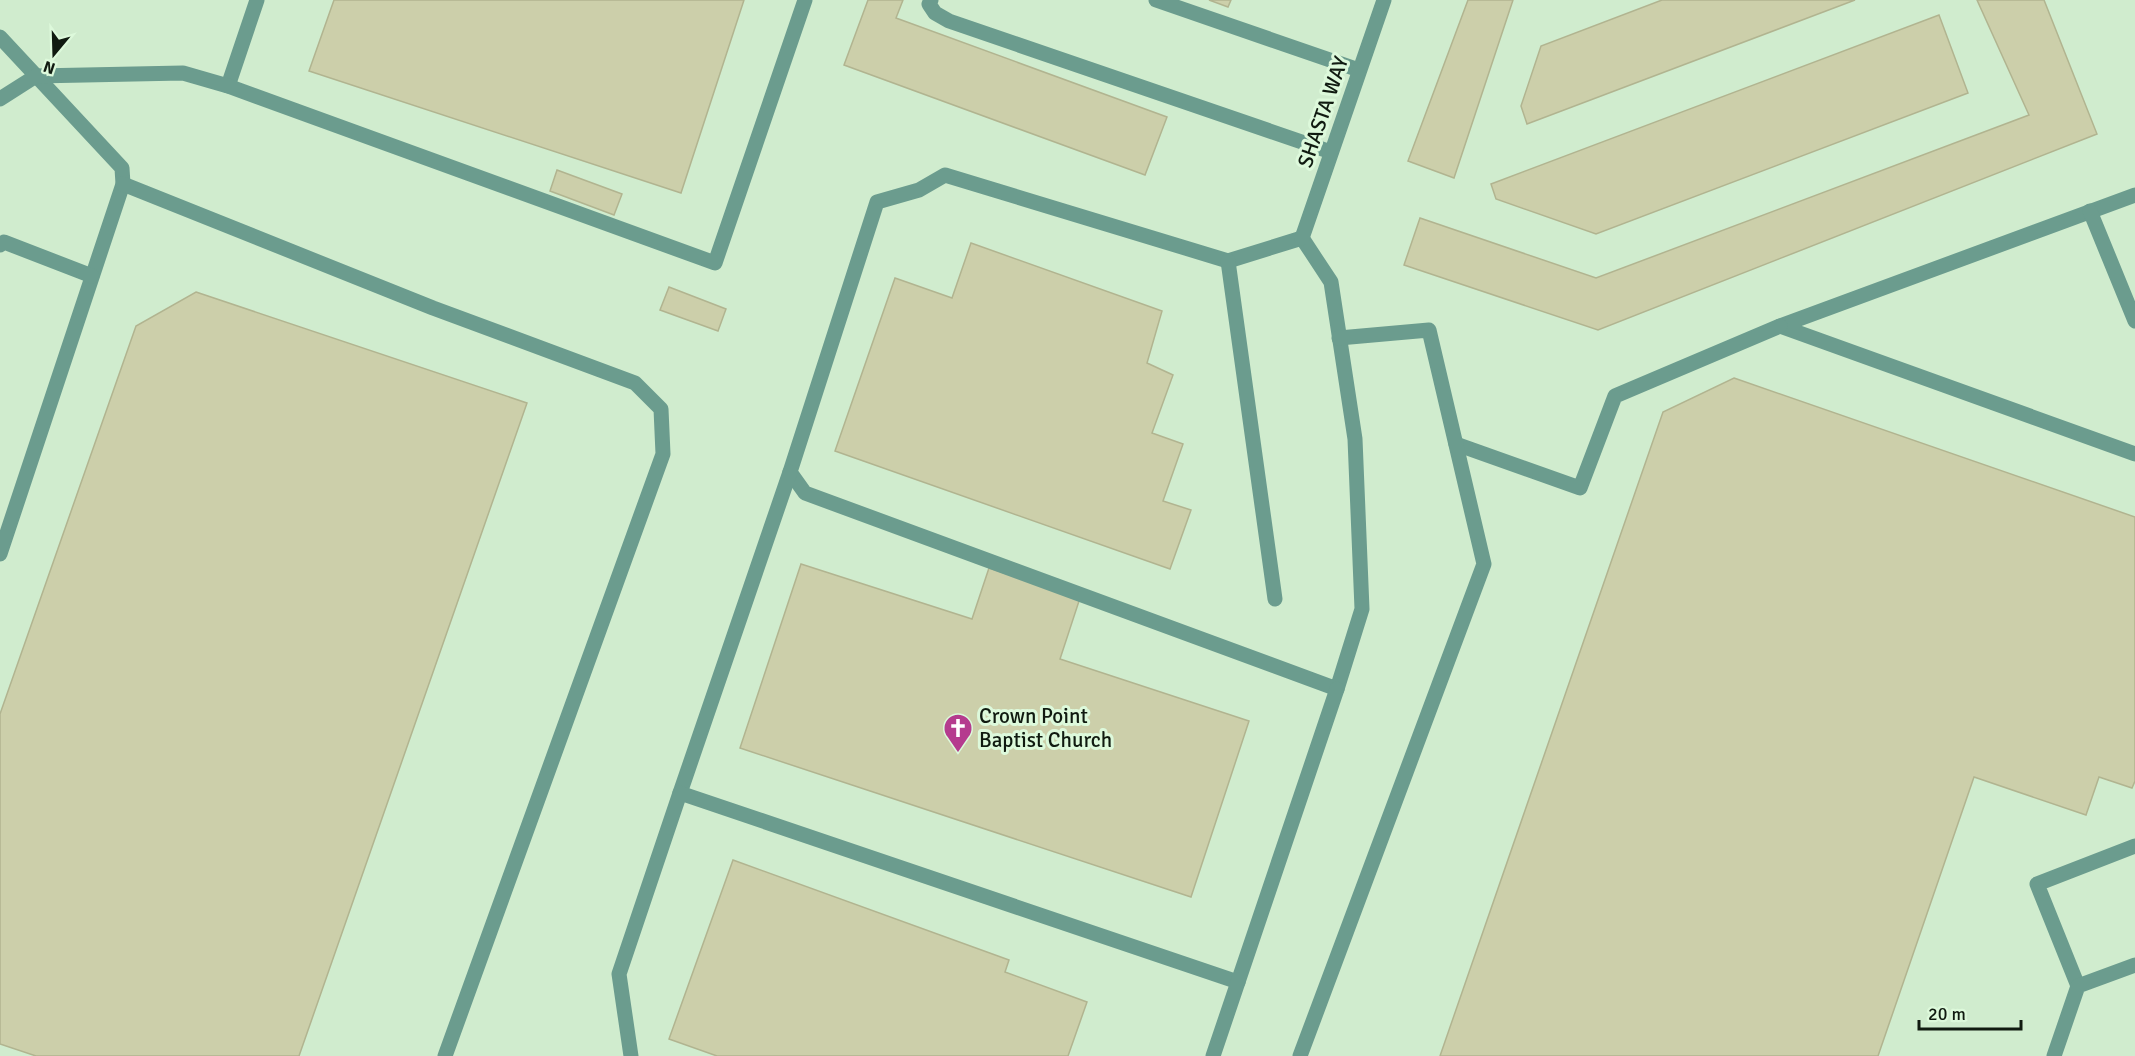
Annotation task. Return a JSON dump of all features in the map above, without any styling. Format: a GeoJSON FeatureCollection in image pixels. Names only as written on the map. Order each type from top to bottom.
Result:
{"type":"FeatureCollection","features":[{"type":"Feature","properties":{"kind":"street"},"geometry":{"type":"LineString","coordinates":[[228,86],[257,0]]}},
{"type":"Feature","properties":{"kind":"street"},"geometry":{"type":"LineString","coordinates":[[0,99],[36,76],[183,73],[228,86],[715,263],[805,0]]}},
{"type":"Feature","properties":{"kind":"street"},"geometry":{"type":"LineString","coordinates":[[931,0],[929,4],[935,13],[949,21],[1331,152]]}},
{"type":"Feature","properties":{"kind":"street"},"geometry":{"type":"LineString","coordinates":[[1156,0],[1359,70]]}},
{"type":"Feature","properties":{"kind":"street","name":"SHASTA WAY"},"geometry":{"type":"LineString","coordinates":[[1302,238],[1384,0]]}},
{"type":"Feature","properties":{"kind":"street"},"geometry":{"type":"LineString","coordinates":[[0,38],[122,168],[123,184],[0,554]]}},
{"type":"Feature","properties":{"kind":"street"},"geometry":{"type":"LineString","coordinates":[[631,1056],[619,974],[790,472],[877,202],[919,190],[945,175],[1228,261],[1302,238],[1331,282],[1355,439],[1362,609],[1213,1056]]}},
{"type":"Feature","properties":{"kind":"street"},"geometry":{"type":"LineString","coordinates":[[123,184],[433,308],[635,383],[661,409],[663,454],[445,1056]]}},
{"type":"Feature","properties":{"kind":"street"},"geometry":{"type":"LineString","coordinates":[[1456,444],[1580,488],[1615,396],[1780,326],[2135,195]]}},
{"type":"Feature","properties":{"kind":"street"},"geometry":{"type":"LineString","coordinates":[[2090,211],[2135,321]]}},
{"type":"Feature","properties":{"kind":"street"},"geometry":{"type":"LineString","coordinates":[[0,245],[4,242],[92,276]]}},
{"type":"Feature","properties":{"kind":"street"},"geometry":{"type":"LineString","coordinates":[[1228,261],[1275,599]]}},
{"type":"Feature","properties":{"kind":"street"},"geometry":{"type":"LineString","coordinates":[[1780,326],[2135,454]]}},
{"type":"Feature","properties":{"kind":"street"},"geometry":{"type":"LineString","coordinates":[[1300,1056],[1484,564],[1429,330],[1339,338]]}},
{"type":"Feature","properties":{"kind":"street"},"geometry":{"type":"LineString","coordinates":[[790,472],[805,494],[1336,689]]}},
{"type":"Feature","properties":{"kind":"street"},"geometry":{"type":"LineString","coordinates":[[680,793],[1238,982]]}},
{"type":"Feature","properties":{"kind":"street"},"geometry":{"type":"LineString","coordinates":[[2054,1056],[2078,987],[2037,884],[2135,846]]}},
{"type":"Feature","properties":{"kind":"street"},"geometry":{"type":"LineString","coordinates":[[2078,987],[2135,965]]}},
{"type":"Feature","properties":{"kind":"building"},"geometry":{"type":"Polygon","coordinates":[[[334,0],[744,0],[681,193],[309,71],[334,0]]]}},
{"type":"Feature","properties":{"kind":"building"},"geometry":{"type":"Polygon","coordinates":[[[868,0],[903,0],[896,18],[1167,117],[1145,175],[844,65],[868,0]]]}},
{"type":"Feature","properties":{"kind":"building"},"geometry":{"type":"Polygon","coordinates":[[[1209,0],[1231,0],[1228,7],[1209,0]]]}},
{"type":"Feature","properties":{"kind":"building"},"geometry":{"type":"Polygon","coordinates":[[[1468,0],[1513,0],[1454,178],[1408,161],[1468,0]]]}},
{"type":"Feature","properties":{"kind":"building"},"geometry":{"type":"Polygon","coordinates":[[[1662,0],[1855,0],[1527,124],[1521,106],[1541,46],[1662,0]]]}},
{"type":"Feature","properties":{"kind":"building"},"geometry":{"type":"Polygon","coordinates":[[[1977,0],[2044,0],[2097,134],[1598,330],[1404,265],[1420,218],[1596,278],[2029,115],[1977,0]]]}},
{"type":"Feature","properties":{"kind":"building"},"geometry":{"type":"Polygon","coordinates":[[[1939,15],[1968,93],[1596,234],[1496,199],[1491,184],[1939,15]]]}},
{"type":"Feature","properties":{"kind":"building"},"geometry":{"type":"Polygon","coordinates":[[[557,170],[622,194],[614,215],[550,191],[557,170]]]}},
{"type":"Feature","properties":{"kind":"building"},"geometry":{"type":"Polygon","coordinates":[[[971,243],[1162,311],[1147,363],[1173,375],[1152,433],[1183,444],[1163,501],[1191,510],[1170,569],[835,451],[895,278],[952,298],[971,243]]]}},
{"type":"Feature","properties":{"kind":"building"},"geometry":{"type":"Polygon","coordinates":[[[669,287],[726,309],[718,331],[660,310],[669,287]]]}},
{"type":"Feature","properties":{"kind":"building"},"geometry":{"type":"Polygon","coordinates":[[[196,292],[527,403],[299,1056],[36,1056],[0,1044],[0,714],[136,326],[196,292]]]}},
{"type":"Feature","properties":{"kind":"building"},"geometry":{"type":"Polygon","coordinates":[[[1734,378],[2135,517],[2135,781],[2132,788],[2099,777],[2086,815],[1974,777],[1878,1056],[1440,1056],[1663,412],[1734,378]]]}},
{"type":"Feature","properties":{"kind":"building"},"geometry":{"type":"Polygon","coordinates":[[[801,564],[972,619],[989,568],[1080,598],[1060,659],[1249,721],[1191,897],[740,748],[801,564]]]}},
{"type":"Feature","properties":{"kind":"building"},"geometry":{"type":"Polygon","coordinates":[[[733,860],[1009,960],[1005,972],[1087,1002],[1068,1056],[717,1056],[669,1039],[733,860]]]}},
{"type":"Feature","properties":{"kind":"place","name":"Crown Point Baptist Church"},"geometry":{"type":"Point","coordinates":[958,754]}}]}
